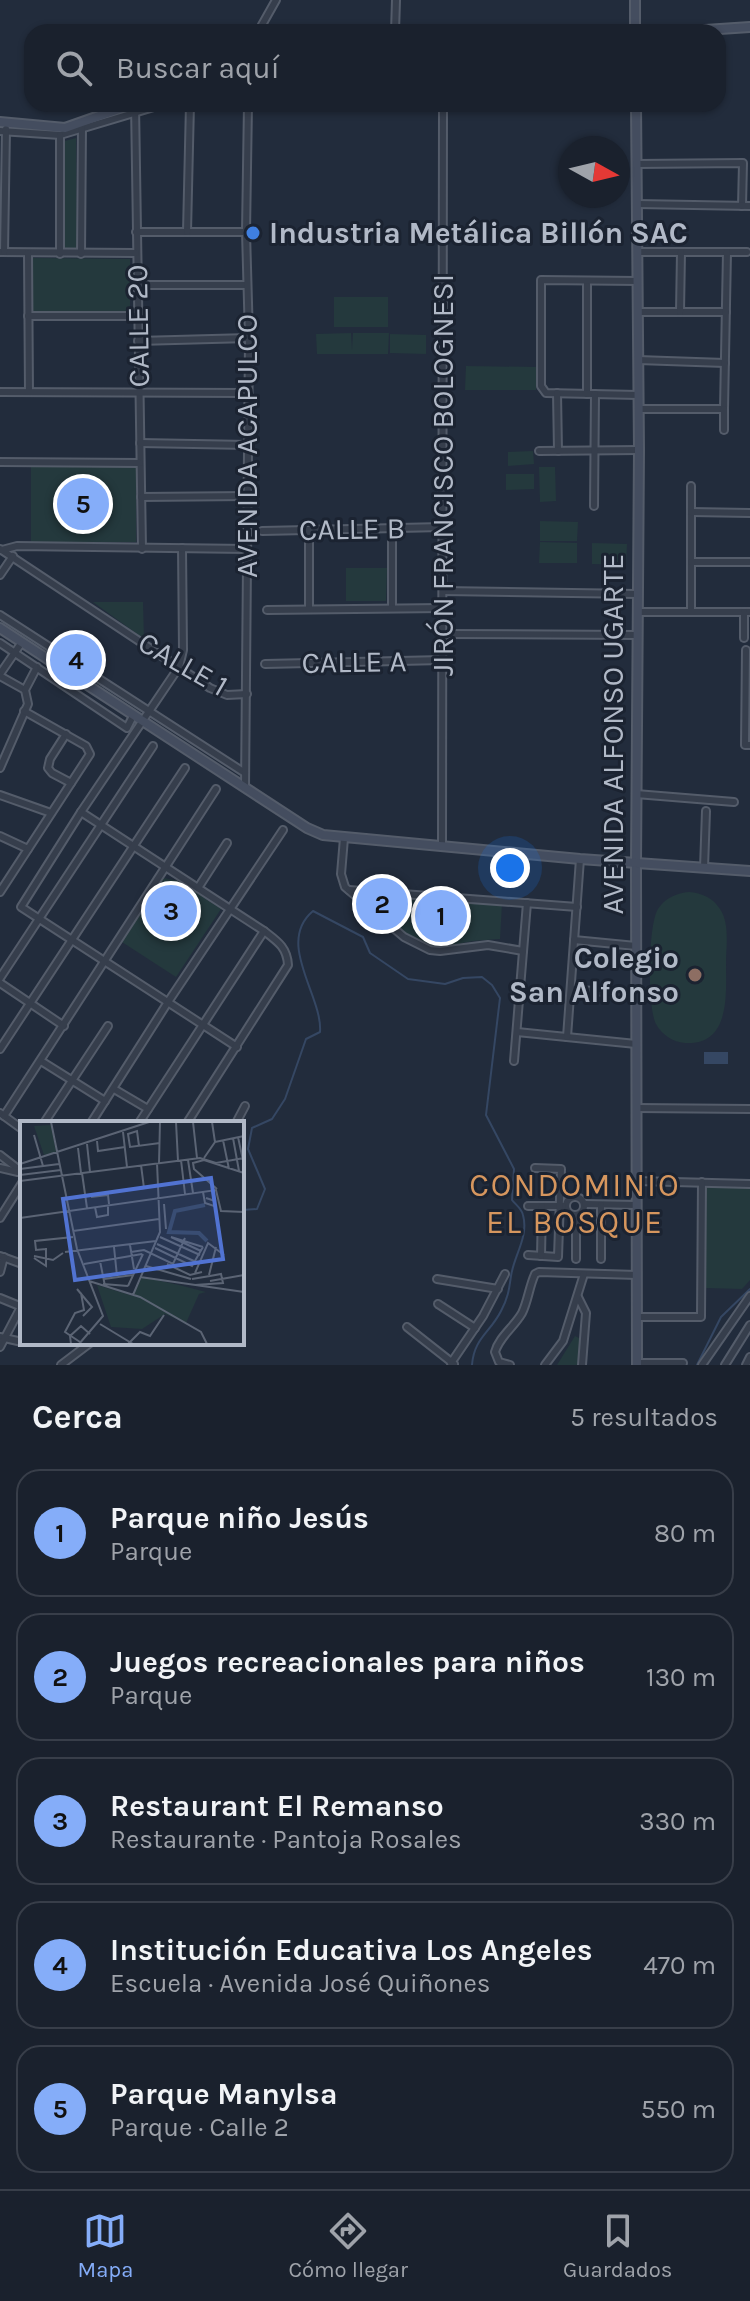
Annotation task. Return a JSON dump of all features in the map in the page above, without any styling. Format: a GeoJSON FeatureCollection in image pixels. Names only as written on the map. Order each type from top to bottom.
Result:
{"type":"FeatureCollection","features":[{"type":"Feature","properties":{"kind":"street"},"geometry":{"type":"LineString","coordinates":[[262,24],[276,0]]}},
{"type":"Feature","properties":{"kind":"street"},"geometry":{"type":"LineString","coordinates":[[395,24],[396,0]]}},
{"type":"Feature","properties":{"kind":"street"},"geometry":{"type":"LineString","coordinates":[[635,0],[635,24]]}},
{"type":"Feature","properties":{"kind":"street"},"geometry":{"type":"LineString","coordinates":[[726,29],[750,27]]}},
{"type":"Feature","properties":{"kind":"street"},"geometry":{"type":"LineString","coordinates":[[120,112],[60,132],[3,126],[2,252],[136,253]]}},
{"type":"Feature","properties":{"kind":"street","name":"CALLE 20"},"geometry":{"type":"LineString","coordinates":[[134,112],[142,549]]}},
{"type":"Feature","properties":{"kind":"street"},"geometry":{"type":"LineString","coordinates":[[187,232],[190,112]]}},
{"type":"Feature","properties":{"kind":"street","name":"AVENIDA ACAPULCO"},"geometry":{"type":"LineString","coordinates":[[245,788],[248,112]]}},
{"type":"Feature","properties":{"kind":"street","name":"JIRÓN FRANCISCO BOLOGNESI"},"geometry":{"type":"LineString","coordinates":[[442,845],[443,112]]}},
{"type":"Feature","properties":{"kind":"street","name":"AVENIDA ALFONSO UGARTE"},"geometry":{"type":"LineString","coordinates":[[636,112],[639,450],[637,1364]]}},
{"type":"Feature","properties":{"kind":"street"},"geometry":{"type":"LineString","coordinates":[[81,254],[82,125]]}},
{"type":"Feature","properties":{"kind":"street"},"geometry":{"type":"LineString","coordinates":[[60,132],[60,254]]}},
{"type":"Feature","properties":{"kind":"street"},"geometry":{"type":"LineString","coordinates":[[637,164],[743,163],[746,206],[637,204]]}},
{"type":"Feature","properties":{"kind":"street"},"geometry":{"type":"LineString","coordinates":[[136,232],[246,232]]}},
{"type":"Feature","properties":{"kind":"street"},"geometry":{"type":"LineString","coordinates":[[637,252],[747,252]]}},
{"type":"Feature","properties":{"kind":"street"},"geometry":{"type":"LineString","coordinates":[[680,312],[681,252]]}},
{"type":"Feature","properties":{"kind":"street"},"geometry":{"type":"LineString","coordinates":[[724,430],[727,252]]}},
{"type":"Feature","properties":{"kind":"street"},"geometry":{"type":"LineString","coordinates":[[28,253],[29,392]]}},
{"type":"Feature","properties":{"kind":"street"},"geometry":{"type":"LineString","coordinates":[[638,281],[541,280],[541,386],[546,393],[638,395]]}},
{"type":"Feature","properties":{"kind":"street"},"geometry":{"type":"LineString","coordinates":[[587,281],[594,506]]}},
{"type":"Feature","properties":{"kind":"street"},"geometry":{"type":"LineString","coordinates":[[137,285],[247,285]]}},
{"type":"Feature","properties":{"kind":"street"},"geometry":{"type":"LineString","coordinates":[[638,312],[726,312]]}},
{"type":"Feature","properties":{"kind":"street"},"geometry":{"type":"LineString","coordinates":[[28,316],[137,316]]}},
{"type":"Feature","properties":{"kind":"street"},"geometry":{"type":"LineString","coordinates":[[138,341],[249,338]]}},
{"type":"Feature","properties":{"kind":"street"},"geometry":{"type":"LineString","coordinates":[[638,360],[725,363]]}},
{"type":"Feature","properties":{"kind":"street"},"geometry":{"type":"LineString","coordinates":[[0,392],[248,393]]}},
{"type":"Feature","properties":{"kind":"street"},"geometry":{"type":"LineString","coordinates":[[557,393],[558,451]]}},
{"type":"Feature","properties":{"kind":"street"},"geometry":{"type":"LineString","coordinates":[[638,409],[724,409]]}},
{"type":"Feature","properties":{"kind":"street"},"geometry":{"type":"LineString","coordinates":[[140,443],[248,445]]}},
{"type":"Feature","properties":{"kind":"street"},"geometry":{"type":"LineString","coordinates":[[539,451],[639,450]]}},
{"type":"Feature","properties":{"kind":"street"},"geometry":{"type":"LineString","coordinates":[[0,462],[140,463]]}},
{"type":"Feature","properties":{"kind":"street"},"geometry":{"type":"LineString","coordinates":[[691,486],[691,612]]}},
{"type":"Feature","properties":{"kind":"street"},"geometry":{"type":"LineString","coordinates":[[141,497],[248,496]]}},
{"type":"Feature","properties":{"kind":"street"},"geometry":{"type":"LineString","coordinates":[[691,512],[750,513]]}},
{"type":"Feature","properties":{"kind":"street","name":"CALLE B"},"geometry":{"type":"LineString","coordinates":[[262,531],[443,527]]}},
{"type":"Feature","properties":{"kind":"street"},"geometry":{"type":"LineString","coordinates":[[392,528],[392,608]]}},
{"type":"Feature","properties":{"kind":"street"},"geometry":{"type":"LineString","coordinates":[[309,530],[309,609]]}},
{"type":"Feature","properties":{"kind":"street"},"geometry":{"type":"LineString","coordinates":[[1,549],[29,546],[247,549]]}},
{"type":"Feature","properties":{"kind":"street"},"geometry":{"type":"LineString","coordinates":[[21,561],[29,546]]}},
{"type":"Feature","properties":{"kind":"street"},"geometry":{"type":"LineString","coordinates":[[0,643],[127,728],[149,710],[179,667],[183,650],[182,548]]}},
{"type":"Feature","properties":{"kind":"street","name":"CALLE 1"},"geometry":{"type":"LineString","coordinates":[[1,549],[219,692],[238,696],[247,694]]}},
{"type":"Feature","properties":{"kind":"street"},"geometry":{"type":"LineString","coordinates":[[0,575],[13,556]]}},
{"type":"Feature","properties":{"kind":"street"},"geometry":{"type":"LineString","coordinates":[[691,562],[750,562]]}},
{"type":"Feature","properties":{"kind":"street"},"geometry":{"type":"LineString","coordinates":[[443,591],[637,594]]}},
{"type":"Feature","properties":{"kind":"street"},"geometry":{"type":"LineString","coordinates":[[267,610],[443,608]]}},
{"type":"Feature","properties":{"kind":"street"},"geometry":{"type":"LineString","coordinates":[[637,612],[747,612],[744,638]]}},
{"type":"Feature","properties":{"kind":"street"},"geometry":{"type":"LineString","coordinates":[[0,615],[245,773]]}},
{"type":"Feature","properties":{"kind":"street"},"geometry":{"type":"LineString","coordinates":[[0,628],[307,828],[323,835],[750,871]]}},
{"type":"Feature","properties":{"kind":"street"},"geometry":{"type":"LineString","coordinates":[[443,634],[637,635]]}},
{"type":"Feature","properties":{"kind":"street"},"geometry":{"type":"LineString","coordinates":[[22,642],[0,675],[25,690]]}},
{"type":"Feature","properties":{"kind":"street"},"geometry":{"type":"LineString","coordinates":[[746,650],[747,745]]}},
{"type":"Feature","properties":{"kind":"street","name":"CALLE A"},"geometry":{"type":"LineString","coordinates":[[265,664],[443,660]]}},
{"type":"Feature","properties":{"kind":"street"},"geometry":{"type":"LineString","coordinates":[[46,673],[54,663]]}},
{"type":"Feature","properties":{"kind":"street"},"geometry":{"type":"LineString","coordinates":[[0,768],[28,704],[25,690],[37,667]]}},
{"type":"Feature","properties":{"kind":"street"},"geometry":{"type":"LineString","coordinates":[[0,892],[90,754],[86,746],[24,711]]}},
{"type":"Feature","properties":{"kind":"street"},"geometry":{"type":"LineString","coordinates":[[137,718],[21,907],[237,1047]]}},
{"type":"Feature","properties":{"kind":"street"},"geometry":{"type":"LineString","coordinates":[[66,734],[50,759],[48,768],[71,783]]}},
{"type":"Feature","properties":{"kind":"street"},"geometry":{"type":"LineString","coordinates":[[64,1026],[0,980],[153,746]]}},
{"type":"Feature","properties":{"kind":"street"},"geometry":{"type":"LineString","coordinates":[[0,1049],[185,768]]}},
{"type":"Feature","properties":{"kind":"street"},"geometry":{"type":"LineString","coordinates":[[20,1128],[2,1115],[106,963],[216,789]]}},
{"type":"Feature","properties":{"kind":"street"},"geometry":{"type":"LineString","coordinates":[[636,794],[734,802]]}},
{"type":"Feature","properties":{"kind":"street"},"geometry":{"type":"LineString","coordinates":[[0,795],[51,813]]}},
{"type":"Feature","properties":{"kind":"street"},"geometry":{"type":"LineString","coordinates":[[704,868],[706,811]]}},
{"type":"Feature","properties":{"kind":"street"},"geometry":{"type":"LineString","coordinates":[[81,812],[264,931],[282,944],[287,954],[288,965],[188,1121]]}},
{"type":"Feature","properties":{"kind":"street"},"geometry":{"type":"LineString","coordinates":[[92,1121],[283,830]]}},
{"type":"Feature","properties":{"kind":"street"},"geometry":{"type":"LineString","coordinates":[[344,838],[341,874],[349,890],[395,931],[430,950],[450,951],[488,945],[523,951]]}},
{"type":"Feature","properties":{"kind":"street"},"geometry":{"type":"LineString","coordinates":[[1,839],[28,849]]}},
{"type":"Feature","properties":{"kind":"street"},"geometry":{"type":"LineString","coordinates":[[198,888],[227,843]]}},
{"type":"Feature","properties":{"kind":"street"},"geometry":{"type":"LineString","coordinates":[[567,1037],[580,859]]}},
{"type":"Feature","properties":{"kind":"street"},"geometry":{"type":"LineString","coordinates":[[349,890],[577,907]]}},
{"type":"Feature","properties":{"kind":"street"},"geometry":{"type":"LineString","coordinates":[[514,1061],[527,903]]}},
{"type":"Feature","properties":{"kind":"street"},"geometry":{"type":"LineString","coordinates":[[140,1121],[264,931]]}},
{"type":"Feature","properties":{"kind":"street"},"geometry":{"type":"LineString","coordinates":[[574,940],[636,946]]}},
{"type":"Feature","properties":{"kind":"street"},"geometry":{"type":"LineString","coordinates":[[571,989],[636,995]]}},
{"type":"Feature","properties":{"kind":"street"},"geometry":{"type":"LineString","coordinates":[[45,1121],[108,1026]]}},
{"type":"Feature","properties":{"kind":"street"},"geometry":{"type":"LineString","coordinates":[[517,1032],[636,1044]]}},
{"type":"Feature","properties":{"kind":"street"},"geometry":{"type":"LineString","coordinates":[[41,1061],[105,1101]]}},
{"type":"Feature","properties":{"kind":"street"},"geometry":{"type":"LineString","coordinates":[[114,1089],[148,1109]]}},
{"type":"Feature","properties":{"kind":"street"},"geometry":{"type":"LineString","coordinates":[[237,1121],[245,1106]]}},
{"type":"Feature","properties":{"kind":"street"},"geometry":{"type":"LineString","coordinates":[[636,1108],[750,1109]]}},
{"type":"Feature","properties":{"kind":"street"},"geometry":{"type":"LineString","coordinates":[[0,1155],[20,1170]]}},
{"type":"Feature","properties":{"kind":"street"},"geometry":{"type":"LineString","coordinates":[[0,1168],[20,1172]]}},
{"type":"Feature","properties":{"kind":"street"},"geometry":{"type":"LineString","coordinates":[[528,1255],[558,1257],[563,1206],[561,1169],[535,1168]]}},
{"type":"Feature","properties":{"kind":"street"},"geometry":{"type":"LineString","coordinates":[[636,1181],[750,1184]]}},
{"type":"Feature","properties":{"kind":"street"},"geometry":{"type":"LineString","coordinates":[[637,1317],[701,1317],[702,1182]]}},
{"type":"Feature","properties":{"kind":"street"},"geometry":{"type":"LineString","coordinates":[[0,1218],[20,1186]]}},
{"type":"Feature","properties":{"kind":"street"},"geometry":{"type":"LineString","coordinates":[[528,1206],[563,1206],[573,1197],[579,1197],[585,1204],[636,1205]]}},
{"type":"Feature","properties":{"kind":"street"},"geometry":{"type":"LineString","coordinates":[[563,1206],[576,1215],[582,1213],[585,1204]]}},
{"type":"Feature","properties":{"kind":"street"},"geometry":{"type":"LineString","coordinates":[[601,1205],[601,1259]]}},
{"type":"Feature","properties":{"kind":"street"},"geometry":{"type":"LineString","coordinates":[[541,1256],[542,1206]]}},
{"type":"Feature","properties":{"kind":"street"},"geometry":{"type":"LineString","coordinates":[[576,1215],[576,1259]]}},
{"type":"Feature","properties":{"kind":"street"},"geometry":{"type":"LineString","coordinates":[[0,1272],[2,1257]]}},
{"type":"Feature","properties":{"kind":"street"},"geometry":{"type":"LineString","coordinates":[[407,1327],[448,1363],[475,1328],[505,1274]]}},
{"type":"Feature","properties":{"kind":"street"},"geometry":{"type":"LineString","coordinates":[[510,1365],[499,1362],[495,1352],[522,1313],[535,1274],[637,1275]]}},
{"type":"Feature","properties":{"kind":"street"},"geometry":{"type":"LineString","coordinates":[[545,1365],[563,1341],[584,1274]]}},
{"type":"Feature","properties":{"kind":"street"},"geometry":{"type":"LineString","coordinates":[[437,1279],[498,1289]]}},
{"type":"Feature","properties":{"kind":"street"},"geometry":{"type":"LineString","coordinates":[[702,1365],[750,1296]]}},
{"type":"Feature","properties":{"kind":"street"},"geometry":{"type":"LineString","coordinates":[[578,1297],[586,1313],[582,1365]]}},
{"type":"Feature","properties":{"kind":"street"},"geometry":{"type":"LineString","coordinates":[[0,1298],[20,1305]]}},
{"type":"Feature","properties":{"kind":"street"},"geometry":{"type":"LineString","coordinates":[[438,1304],[475,1328]]}},
{"type":"Feature","properties":{"kind":"street"},"geometry":{"type":"LineString","coordinates":[[0,1347],[2,1338],[20,1309]]}},
{"type":"Feature","properties":{"kind":"street"},"geometry":{"type":"LineString","coordinates":[[725,1365],[750,1325]]}},
{"type":"Feature","properties":{"kind":"street"},"geometry":{"type":"LineString","coordinates":[[61,1365],[87,1345]]}},
{"type":"Feature","properties":{"kind":"street"},"geometry":{"type":"LineString","coordinates":[[746,1365],[750,1357]]}},
{"type":"Feature","properties":{"kind":"street"},"geometry":{"type":"LineString","coordinates":[[637,1364],[683,1363]]}},
{"type":"Feature","properties":{"kind":"green space"},"geometry":{"type":"Polygon","coordinates":[[[76,138],[77,248],[62,249],[61,142],[76,138]]]}},
{"type":"Feature","properties":{"kind":"green space"},"geometry":{"type":"Polygon","coordinates":[[[33,258],[130,259],[130,311],[32,311],[33,258]]]}},
{"type":"Feature","properties":{"kind":"green space"},"geometry":{"type":"Polygon","coordinates":[[[334,297],[388,297],[388,327],[334,327],[334,297]]]}},
{"type":"Feature","properties":{"kind":"green space"},"geometry":{"type":"Polygon","coordinates":[[[351,333],[352,350],[353,333],[389,333],[388,354],[317,354],[316,334],[351,333]]]}},
{"type":"Feature","properties":{"kind":"green space"},"geometry":{"type":"Polygon","coordinates":[[[390,334],[426,335],[426,354],[390,353],[390,334]]]}},
{"type":"Feature","properties":{"kind":"green space"},"geometry":{"type":"Polygon","coordinates":[[[466,366],[536,367],[536,390],[465,390],[466,366]]]}},
{"type":"Feature","properties":{"kind":"green space"},"geometry":{"type":"Polygon","coordinates":[[[533,451],[534,464],[508,466],[508,452],[533,451]]]}},
{"type":"Feature","properties":{"kind":"green space"},"geometry":{"type":"Polygon","coordinates":[[[31,467],[136,467],[136,542],[31,542],[31,467]]]}},
{"type":"Feature","properties":{"kind":"green space"},"geometry":{"type":"Polygon","coordinates":[[[539,467],[555,467],[556,501],[540,502],[539,467]]]}},
{"type":"Feature","properties":{"kind":"green space"},"geometry":{"type":"Polygon","coordinates":[[[506,474],[534,474],[534,489],[506,490],[506,474]]]}},
{"type":"Feature","properties":{"kind":"green space"},"geometry":{"type":"Polygon","coordinates":[[[540,521],[578,522],[577,541],[540,541],[540,521]]]}},
{"type":"Feature","properties":{"kind":"green space"},"geometry":{"type":"Polygon","coordinates":[[[540,542],[577,543],[577,563],[539,563],[540,542]]]}},
{"type":"Feature","properties":{"kind":"green space"},"geometry":{"type":"Polygon","coordinates":[[[592,543],[627,544],[626,565],[592,564],[592,543]]]}},
{"type":"Feature","properties":{"kind":"green space"},"geometry":{"type":"Polygon","coordinates":[[[346,568],[387,568],[386,601],[346,601],[346,568]]]}},
{"type":"Feature","properties":{"kind":"green space"},"geometry":{"type":"Polygon","coordinates":[[[93,602],[143,602],[144,639],[93,602]]]}},
{"type":"Feature","properties":{"kind":"green space"},"geometry":{"type":"Polygon","coordinates":[[[164,878],[179,881],[221,909],[176,977],[122,942],[164,878]]]}},
{"type":"Feature","properties":{"kind":"green space"},"geometry":{"type":"Polygon","coordinates":[[[689,892],[711,899],[723,915],[727,935],[726,989],[723,1015],[718,1027],[711,1036],[700,1042],[685,1043],[668,1037],[656,1024],[651,1001],[650,966],[652,931],[658,909],[672,897],[689,892]]]}},
{"type":"Feature","properties":{"kind":"green space"},"geometry":{"type":"Polygon","coordinates":[[[368,894],[502,904],[500,939],[471,941],[444,948],[425,946],[406,937],[381,916],[366,902],[368,894]]]}},
{"type":"Feature","properties":{"kind":"green space"},"geometry":{"type":"Polygon","coordinates":[[[705,1187],[750,1188],[750,1280],[742,1289],[706,1288],[705,1187]]]}},
{"type":"Feature","properties":{"kind":"green space"},"geometry":{"type":"Polygon","coordinates":[[[575,1336],[581,1339],[581,1365],[557,1365],[575,1336]]]}},
{"type":"Feature","properties":{"kind":"water"},"geometry":{"type":"Polygon","coordinates":[[[704,1052],[728,1052],[728,1064],[704,1064],[704,1052]]]}},
{"type":"Feature","properties":{"kind":"waterway"},"geometry":{"type":"LineString","coordinates":[[244,1210],[257,1209],[265,1189],[248,1149],[252,1128],[272,1119],[285,1099],[306,1039],[320,1032],[315,1002],[299,954],[298,938],[303,924],[313,911],[363,937],[370,953],[408,979],[445,984],[463,978],[482,977],[500,998],[486,1115],[514,1169],[512,1200],[523,1215],[524,1231],[505,1302],[497,1319],[479,1342],[472,1365]]}},
{"type":"Feature","properties":{"kind":"waterway"},"geometry":{"type":"LineString","coordinates":[[697,1365],[721,1317],[750,1289]]}},
{"type":"Feature","properties":{"kind":"place","name":"Industria Metálica Billón SAC"},"geometry":{"type":"Point","coordinates":[253,233]}},
{"type":"Feature","properties":{"kind":"place","name":"Parque Manylsa"},"geometry":{"type":"Point","coordinates":[83,504]}},
{"type":"Feature","properties":{"kind":"place","name":"Institución Educativa Los Angeles"},"geometry":{"type":"Point","coordinates":[76,660]}},
{"type":"Feature","properties":{"kind":"place","name":"Juegos recreacionales para niños"},"geometry":{"type":"Point","coordinates":[382,904]}},
{"type":"Feature","properties":{"kind":"place","name":"Restaurant El Remanso"},"geometry":{"type":"Point","coordinates":[171,911]}},
{"type":"Feature","properties":{"kind":"place","name":"Parque niño Jesús"},"geometry":{"type":"Point","coordinates":[441,916]}},
{"type":"Feature","properties":{"kind":"place","name":"Colegio San Alfonso"},"geometry":{"type":"Point","coordinates":[695,975]}},
{"type":"Feature","properties":{"kind":"district","name":"CONDOMINIO EL BOSQUE"},"geometry":{"type":"Point","coordinates":[575,1204]}}]}
